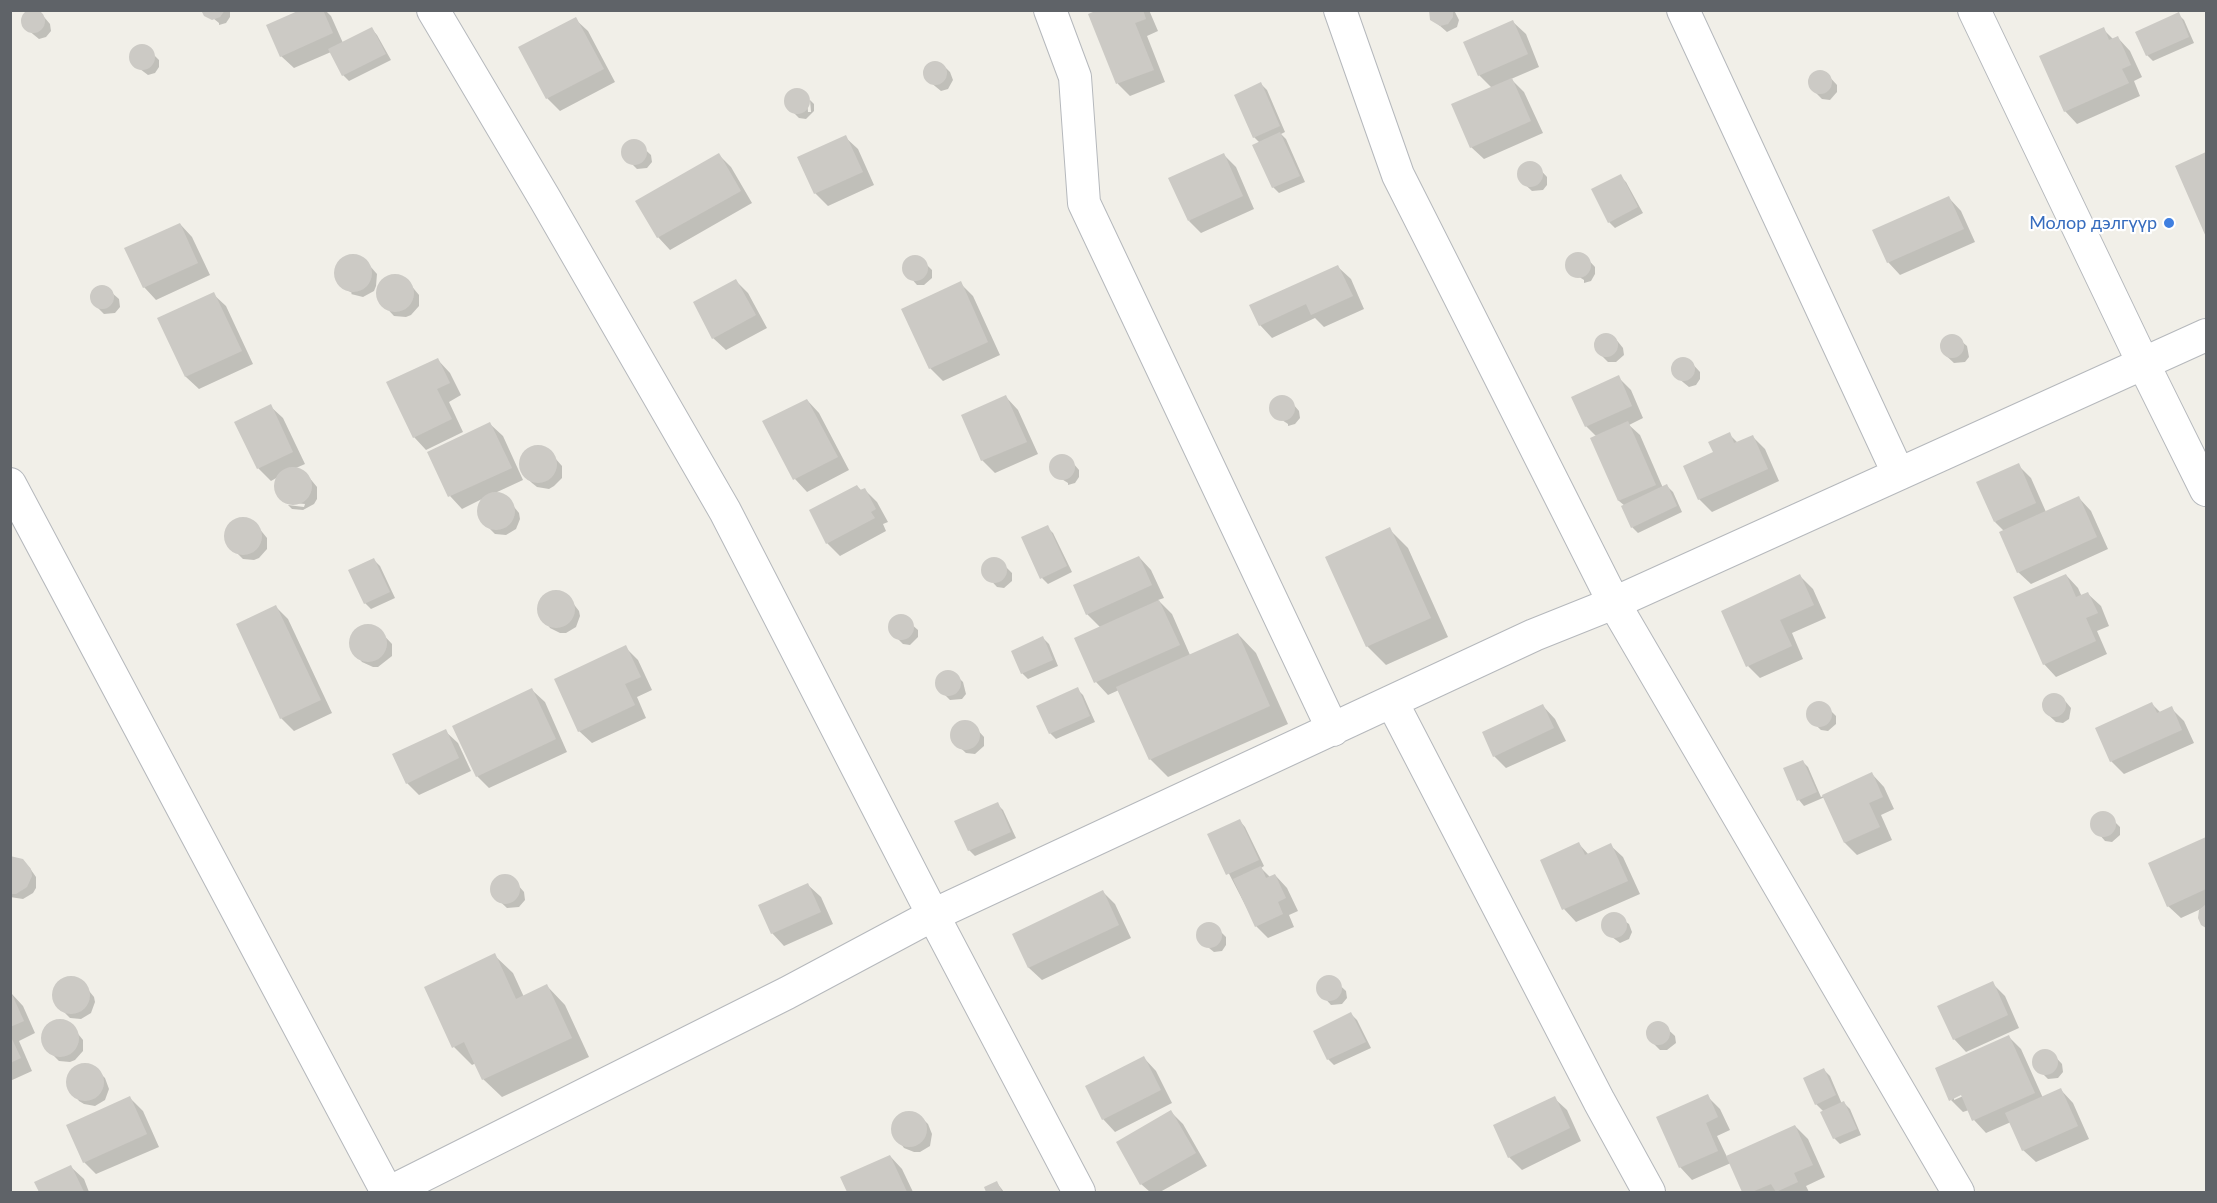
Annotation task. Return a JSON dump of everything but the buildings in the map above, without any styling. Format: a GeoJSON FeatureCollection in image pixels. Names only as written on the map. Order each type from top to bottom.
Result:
{"type":"FeatureCollection","features":[{"type":"Feature","properties":{"kind":"street"},"geometry":{"type":"LineString","coordinates":[[433,10],[540,189],[725,512],[1079,1192]]}},
{"type":"Feature","properties":{"kind":"street"},"geometry":{"type":"LineString","coordinates":[[1050,10],[1075,77],[1084,203],[1332,730]]}},
{"type":"Feature","properties":{"kind":"street"},"geometry":{"type":"LineString","coordinates":[[1340,10],[1398,174],[1614,603],[1958,1192]]}},
{"type":"Feature","properties":{"kind":"street"},"geometry":{"type":"LineString","coordinates":[[1683,10],[1898,473]]}},
{"type":"Feature","properties":{"kind":"street"},"geometry":{"type":"LineString","coordinates":[[1974,10],[2206,489]]}},
{"type":"Feature","properties":{"kind":"street"},"geometry":{"type":"LineString","coordinates":[[10,484],[389,1192],[788,993],[933,915],[1534,636],[1614,603],[2206,335]]}},
{"type":"Feature","properties":{"kind":"street"},"geometry":{"type":"LineString","coordinates":[[1392,702],[1648,1192]]}},
{"type":"Feature","properties":{"kind":"place","name":"Молор дэлгүүр"},"geometry":{"type":"Point","coordinates":[2169,223]}}]}
